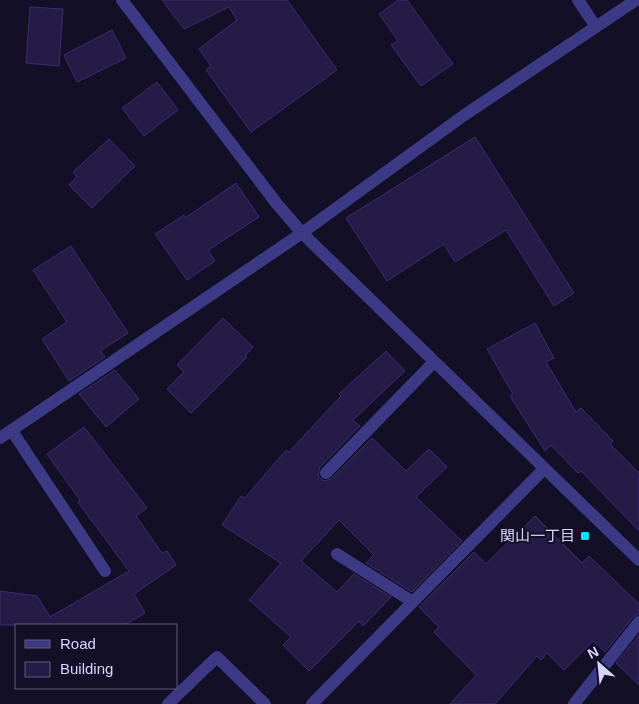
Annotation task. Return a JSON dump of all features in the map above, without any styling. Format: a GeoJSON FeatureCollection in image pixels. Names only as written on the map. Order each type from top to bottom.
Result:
{"type":"FeatureCollection","features":[{"type":"Feature","properties":{"kind":"street"},"geometry":{"type":"LineString","coordinates":[[122,0],[277,204],[302,233],[639,560]]}},
{"type":"Feature","properties":{"kind":"street"},"geometry":{"type":"LineString","coordinates":[[578,0],[596,27]]}},
{"type":"Feature","properties":{"kind":"street"},"geometry":{"type":"LineString","coordinates":[[0,438],[302,233],[464,116],[636,0]]}},
{"type":"Feature","properties":{"kind":"street"},"geometry":{"type":"LineString","coordinates":[[326,473],[434,362]]}},
{"type":"Feature","properties":{"kind":"street"},"geometry":{"type":"LineString","coordinates":[[12,431],[105,571]]}},
{"type":"Feature","properties":{"kind":"street"},"geometry":{"type":"LineString","coordinates":[[312,704],[544,469]]}},
{"type":"Feature","properties":{"kind":"street"},"geometry":{"type":"LineString","coordinates":[[336,554],[413,602]]}},
{"type":"Feature","properties":{"kind":"street"},"geometry":{"type":"LineString","coordinates":[[574,704],[639,622]]}},
{"type":"Feature","properties":{"kind":"street"},"geometry":{"type":"LineString","coordinates":[[168,704],[217,657],[265,704]]}},
{"type":"Feature","properties":{"kind":"building"},"geometry":{"type":"Polygon","coordinates":[[[162,0],[287,0],[337,70],[251,132],[206,70],[211,66],[199,49],[237,20],[229,7],[184,29],[162,0]]]}},
{"type":"Feature","properties":{"kind":"building"},"geometry":{"type":"Polygon","coordinates":[[[398,0],[407,0],[453,64],[421,86],[391,45],[398,41],[379,14],[398,0]]]}},
{"type":"Feature","properties":{"kind":"building"},"geometry":{"type":"Polygon","coordinates":[[[30,7],[63,9],[59,66],[26,63],[30,7]]]}},
{"type":"Feature","properties":{"kind":"building"},"geometry":{"type":"Polygon","coordinates":[[[112,30],[126,58],[77,82],[64,55],[112,30]]]}},
{"type":"Feature","properties":{"kind":"building"},"geometry":{"type":"Polygon","coordinates":[[[157,82],[178,110],[144,136],[122,108],[157,82]]]}},
{"type":"Feature","properties":{"kind":"building"},"geometry":{"type":"Polygon","coordinates":[[[475,137],[574,293],[554,306],[506,230],[455,262],[444,244],[387,281],[346,218],[475,137]]]}},
{"type":"Feature","properties":{"kind":"building"},"geometry":{"type":"Polygon","coordinates":[[[109,139],[135,166],[92,208],[69,185],[77,177],[73,172],[109,139]]]}},
{"type":"Feature","properties":{"kind":"building"},"geometry":{"type":"Polygon","coordinates":[[[236,183],[259,217],[208,250],[215,261],[187,280],[155,234],[184,215],[185,218],[236,183]]]}},
{"type":"Feature","properties":{"kind":"building"},"geometry":{"type":"Polygon","coordinates":[[[71,246],[128,333],[100,351],[105,357],[69,381],[42,339],[67,322],[33,270],[71,246]]]}},
{"type":"Feature","properties":{"kind":"building"},"geometry":{"type":"Polygon","coordinates":[[[223,318],[253,347],[245,356],[247,357],[191,413],[167,389],[184,372],[177,365],[223,318]]]}},
{"type":"Feature","properties":{"kind":"building"},"geometry":{"type":"Polygon","coordinates":[[[535,323],[554,358],[546,362],[576,412],[581,408],[613,441],[610,444],[639,473],[639,531],[581,471],[578,473],[551,445],[545,451],[510,396],[513,394],[487,349],[535,323]]]}},
{"type":"Feature","properties":{"kind":"building"},"geometry":{"type":"Polygon","coordinates":[[[386,351],[405,371],[353,420],[360,426],[320,467],[318,476],[324,481],[331,479],[372,438],[406,471],[429,449],[447,467],[416,497],[462,541],[412,592],[366,563],[374,555],[339,520],[301,561],[337,592],[354,574],[391,597],[363,626],[359,621],[309,671],[283,645],[291,637],[249,600],[281,563],[222,525],[241,496],[245,498],[286,450],[289,452],[341,396],[339,394],[386,351]]]}},
{"type":"Feature","properties":{"kind":"building"},"geometry":{"type":"Polygon","coordinates":[[[115,370],[139,399],[106,427],[79,394],[115,370]]]}},
{"type":"Feature","properties":{"kind":"building"},"geometry":{"type":"Polygon","coordinates":[[[84,427],[147,508],[136,516],[162,553],[167,551],[176,565],[134,594],[145,613],[126,624],[0,625],[0,591],[37,596],[50,617],[129,571],[78,502],[80,500],[47,454],[84,427]]]}},
{"type":"Feature","properties":{"kind":"building"},"geometry":{"type":"Polygon","coordinates":[[[535,516],[582,563],[589,556],[639,604],[639,614],[633,617],[605,652],[593,641],[564,670],[547,653],[541,660],[537,656],[495,704],[450,704],[476,675],[434,632],[439,627],[419,607],[474,552],[486,564],[535,516]]]}},
{"type":"Feature","properties":{"kind":"building"},"geometry":{"type":"Polygon","coordinates":[[[639,635],[639,685],[616,663],[639,635]]]}},
{"type":"Feature","properties":{"kind":"place","name":"関山一丁目"},"geometry":{"type":"Point","coordinates":[585,536]}}]}
